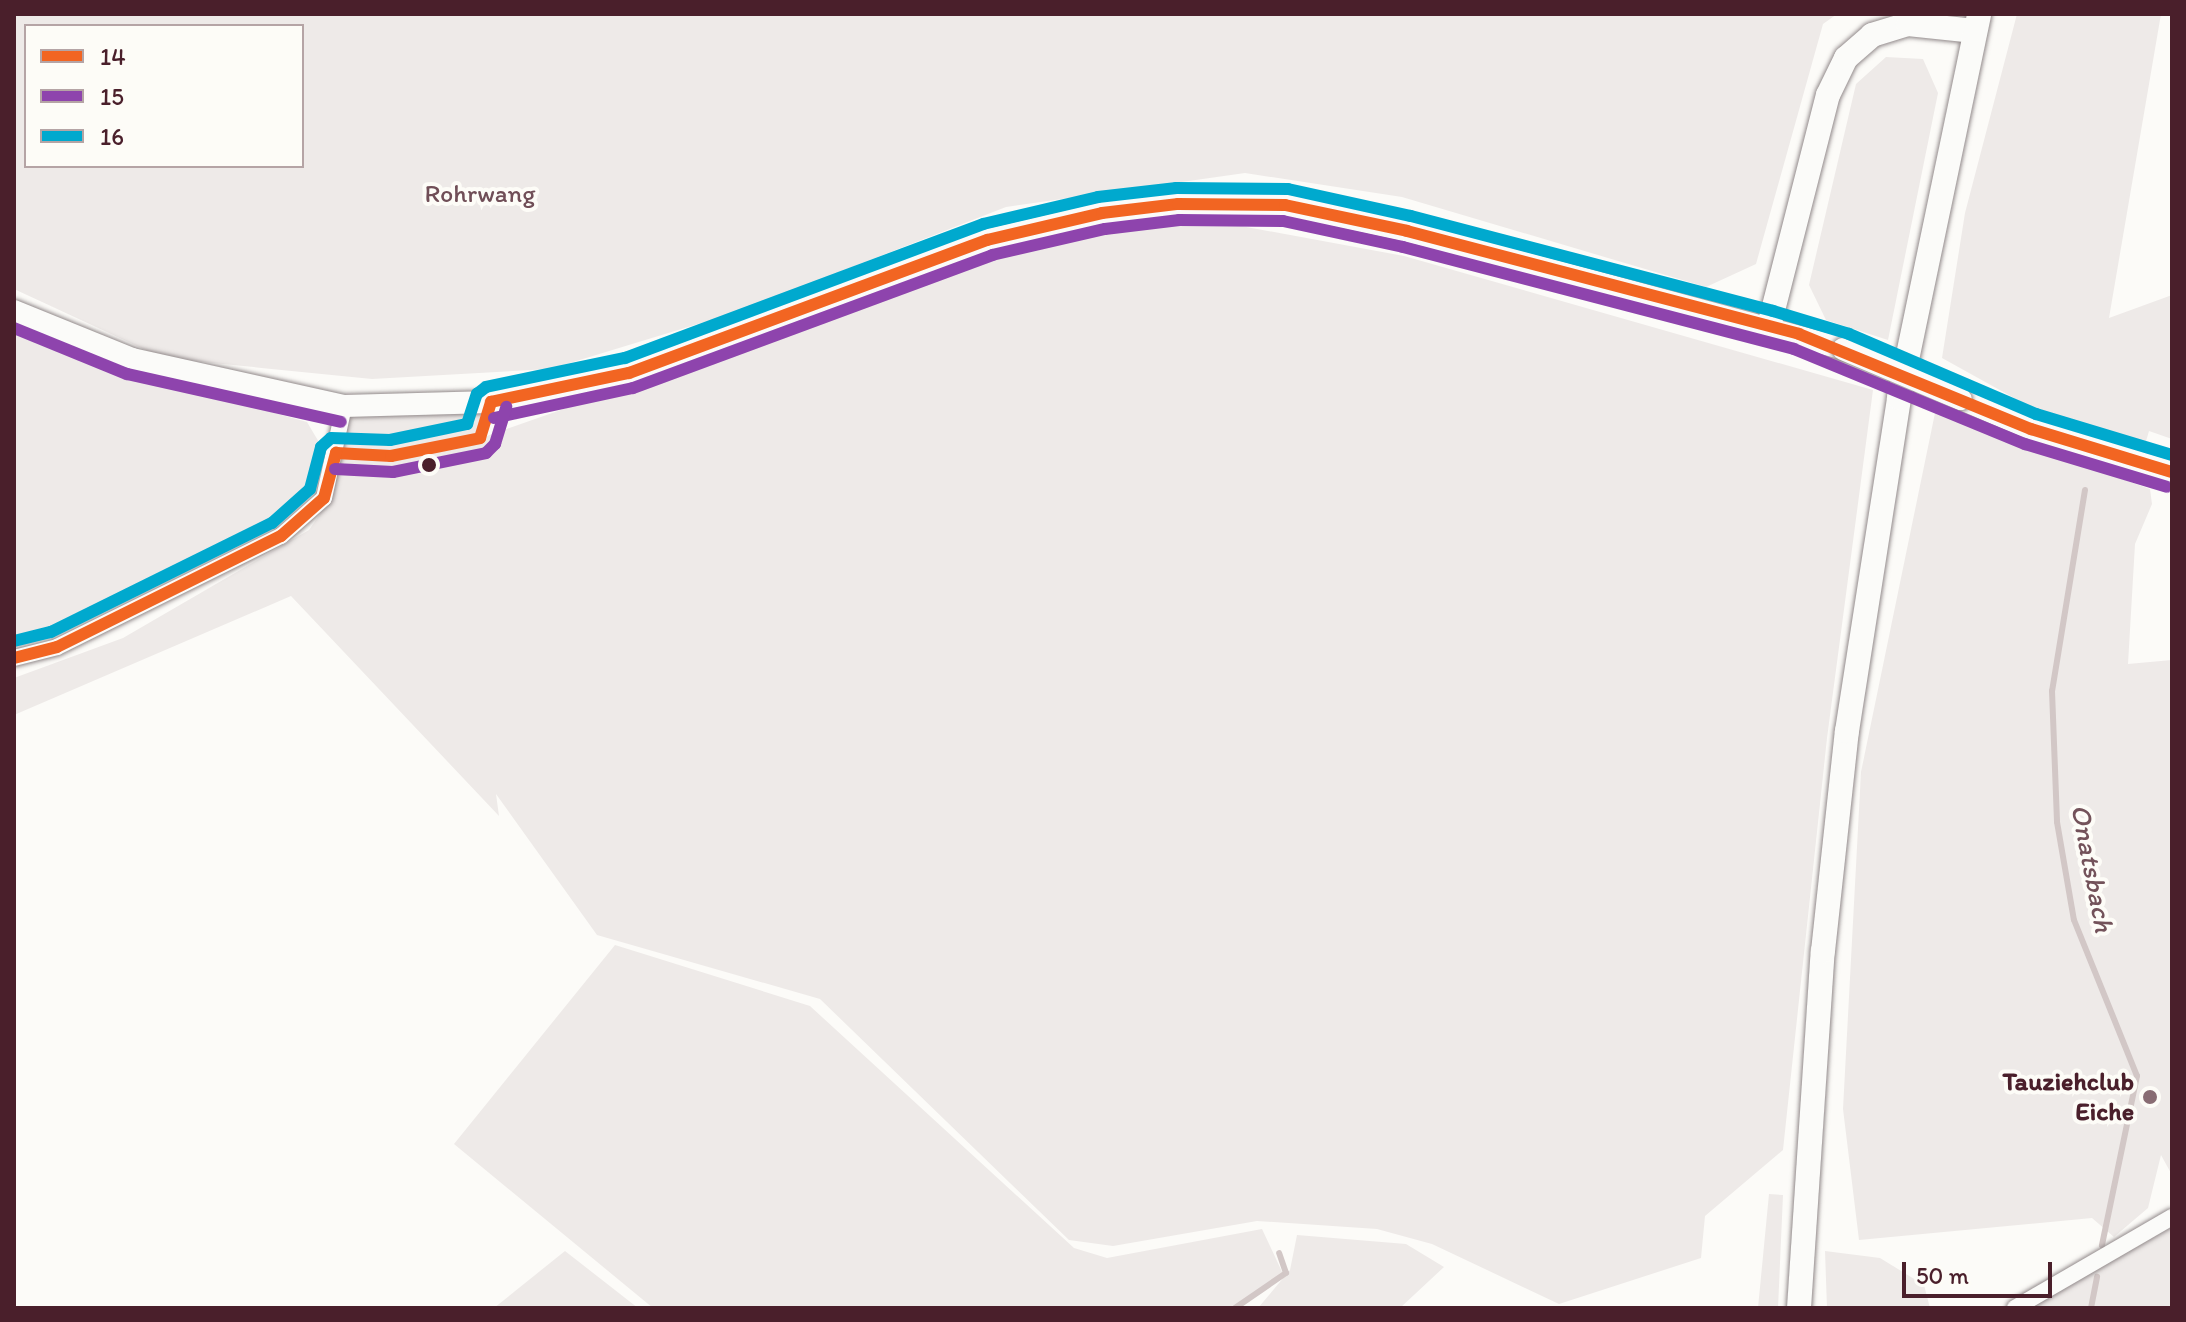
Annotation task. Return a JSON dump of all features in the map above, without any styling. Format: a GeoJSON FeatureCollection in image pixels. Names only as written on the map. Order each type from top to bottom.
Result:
{"type":"FeatureCollection","features":[{"type":"Feature","properties":{"kind":"main road"},"geometry":{"type":"LineString","coordinates":[[1769,326],[1836,73],[1858,44],[1916,19],[1977,22],[1899,398],[1847,731],[1823,951],[1799,1308]]}},
{"type":"Feature","properties":{"kind":"street"},"geometry":{"type":"LineString","coordinates":[[14,311],[132,359],[344,406],[491,402],[629,373],[987,240],[1102,213],[1178,204],[1285,205],[1407,231],[1769,326],[1843,349],[2031,429],[2172,472]]}},
{"type":"Feature","properties":{"kind":"street"},"geometry":{"type":"LineString","coordinates":[[14,658],[82,636],[281,536],[324,498],[344,406]]}},
{"type":"Feature","properties":{"kind":"street"},"geometry":{"type":"LineString","coordinates":[[2015,1308],[2172,1217]]}},
{"type":"Feature","properties":{"kind":"green space","name":"Rohrwang"},"geometry":{"type":"Polygon","coordinates":[[[14,14],[1837,14],[1823,24],[1756,264],[1706,287],[1402,197],[1245,173],[1006,207],[734,313],[550,369],[372,379],[163,358],[14,289],[14,14]]]}},
{"type":"Feature","properties":{"kind":"green space"},"geometry":{"type":"Polygon","coordinates":[[[2017,14],[2161,14],[2109,318],[2172,295],[2172,439],[2149,431],[2142,455],[2059,423],[1942,358],[1965,213],[2017,14]]]}},
{"type":"Feature","properties":{"kind":"green space"},"geometry":{"type":"Polygon","coordinates":[[[1886,57],[1923,59],[1938,93],[1888,340],[1826,320],[1809,285],[1856,84],[1886,57]]]}},
{"type":"Feature","properties":{"kind":"green space"},"geometry":{"type":"Polygon","coordinates":[[[1192,217],[1404,256],[1873,390],[1827,738],[1783,1150],[1705,1216],[1701,1258],[1559,1304],[1432,1244],[1377,1229],[1257,1221],[1113,1246],[1069,1240],[820,999],[597,935],[496,794],[499,816],[291,596],[14,715],[14,678],[123,638],[309,530],[330,500],[351,411],[489,408],[481,438],[1012,252],[1192,217]]]}},
{"type":"Feature","properties":{"kind":"green space"},"geometry":{"type":"Polygon","coordinates":[[[14,327],[137,375],[307,422],[323,449],[314,489],[293,510],[146,592],[49,638],[14,648],[14,327]]]}},
{"type":"Feature","properties":{"kind":"green space"},"geometry":{"type":"Polygon","coordinates":[[[1935,413],[2150,489],[2152,504],[2135,544],[2128,664],[2172,660],[2172,1175],[2161,1155],[2148,1208],[2114,1237],[2092,1218],[1859,1240],[1843,1109],[1861,772],[1935,413]]]}},
{"type":"Feature","properties":{"kind":"green space"},"geometry":{"type":"Polygon","coordinates":[[[615,945],[810,1006],[1074,1248],[1107,1258],[1262,1229],[1284,1276],[1234,1308],[653,1308],[454,1144],[615,945]]]}},
{"type":"Feature","properties":{"kind":"green space"},"geometry":{"type":"Polygon","coordinates":[[[1769,1194],[1783,1195],[1778,1308],[1758,1308],[1769,1194]]]}},
{"type":"Feature","properties":{"kind":"green space"},"geometry":{"type":"Polygon","coordinates":[[[2172,1227],[2172,1308],[2029,1308],[2099,1268],[2172,1227]]]}},
{"type":"Feature","properties":{"kind":"green space"},"geometry":{"type":"Polygon","coordinates":[[[1297,1235],[1406,1244],[1444,1267],[1400,1308],[1258,1308],[1290,1270],[1297,1235]]]}},
{"type":"Feature","properties":{"kind":"green space"},"geometry":{"type":"Polygon","coordinates":[[[565,1251],[638,1308],[494,1308],[565,1251]]]}},
{"type":"Feature","properties":{"kind":"green space"},"geometry":{"type":"Polygon","coordinates":[[[1825,1251],[1880,1258],[1924,1285],[1930,1308],[1827,1308],[1825,1251]]]}},
{"type":"Feature","properties":{"kind":"waterway","name":"Onatsbach"},"geometry":{"type":"LineString","coordinates":[[2085,490],[2052,691],[2057,822],[2074,920],[2137,1076],[2102,1245]]}},
{"type":"Feature","properties":{"kind":"waterway"},"geometry":{"type":"LineString","coordinates":[[1235,1308],[1286,1273],[1279,1253]]}},
{"type":"Feature","properties":{"kind":"waterway","name":"Onatsbach"},"geometry":{"type":"LineString","coordinates":[[2091,1308],[2097,1277]]}},
{"type":"Feature","properties":{"kind":"transit line","name":"16"},"geometry":{"type":"LineString","coordinates":[[14,641],[51,632],[272,523],[310,489],[321,447],[331,438],[390,440],[467,424],[477,394],[486,387],[625,358],[983,224],[1098,197],[1176,188],[1288,189],[1411,216],[1773,311],[1849,334],[2036,414],[2172,455]]}},
{"type":"Feature","properties":{"kind":"transit line","name":"14"},"geometry":{"type":"LineString","coordinates":[[491,402],[629,373],[987,240],[1102,213],[1178,204],[1285,205],[1407,231],[1799,334],[2031,429],[2172,472]]}},
{"type":"Feature","properties":{"kind":"transit line","name":"15"},"geometry":{"type":"LineString","coordinates":[[494,418],[633,388],[992,255],[1105,229],[1179,220],[1283,221],[1403,247],[1794,349],[2025,444],[2167,487]]}},
{"type":"Feature","properties":{"kind":"transit line","name":"15"},"geometry":{"type":"LineString","coordinates":[[14,328],[127,374],[341,422]]}},
{"type":"Feature","properties":{"kind":"transit line","name":"14"},"geometry":{"type":"LineString","coordinates":[[336,453],[391,456],[480,438],[491,402]]}},
{"type":"Feature","properties":{"kind":"transit line","name":"15"},"geometry":{"type":"LineString","coordinates":[[335,469],[393,472],[486,453],[495,444],[506,407]]}},
{"type":"Feature","properties":{"kind":"transit line","name":"14"},"geometry":{"type":"LineString","coordinates":[[14,658],[57,647],[281,536],[324,498],[336,453]]}},
{"type":"Feature","properties":{"kind":"place","name":"Tauziehclub Eiche"},"geometry":{"type":"Point","coordinates":[2150,1097]}}]}
